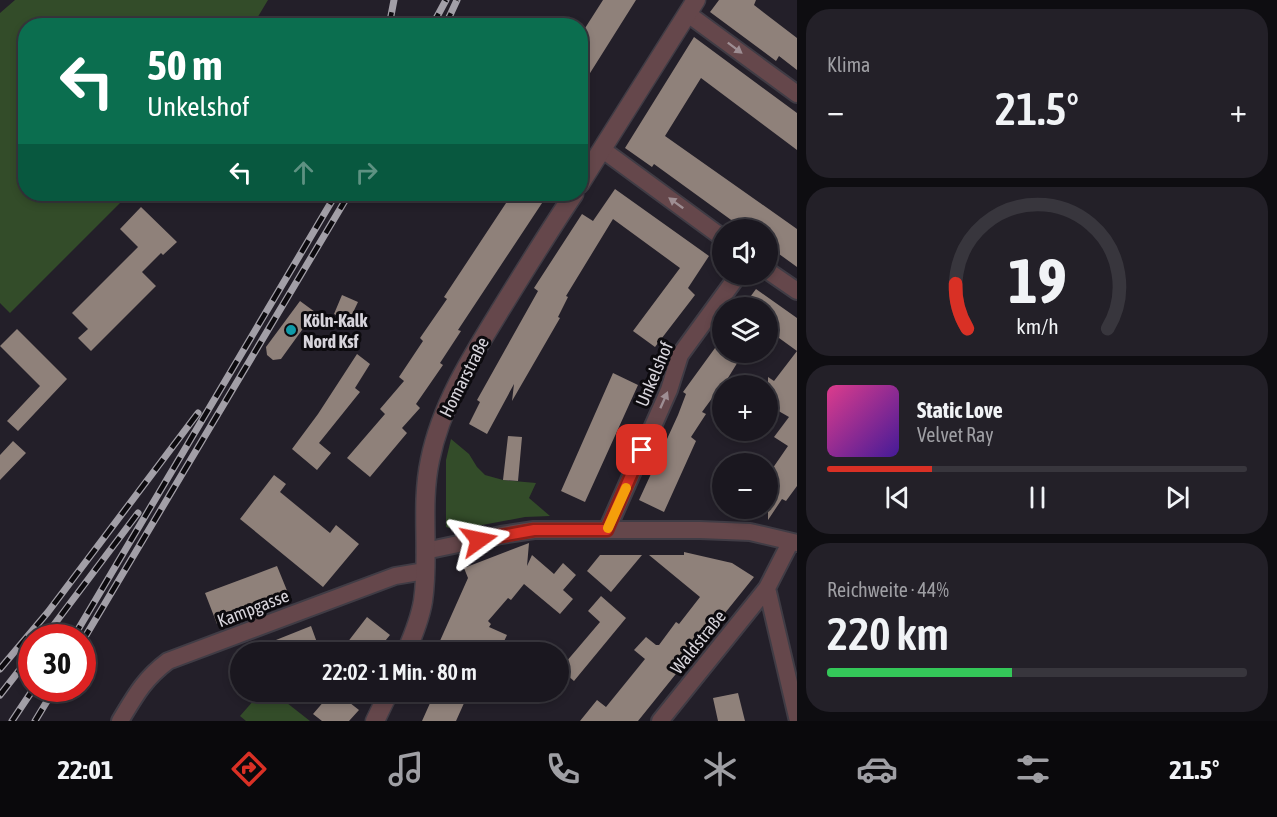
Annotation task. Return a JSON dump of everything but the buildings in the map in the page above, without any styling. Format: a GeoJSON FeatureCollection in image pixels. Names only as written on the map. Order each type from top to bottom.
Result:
{"type":"FeatureCollection","features":[{"type":"Feature","properties":{"kind":"street"},"geometry":{"type":"LineString","coordinates":[[588,172],[692,7],[797,94]]}},
{"type":"Feature","properties":{"kind":"street"},"geometry":{"type":"LineString","coordinates":[[603,150],[712,230]]}},
{"type":"Feature","properties":{"kind":"street","name":"Homarstraße"},"geometry":{"type":"LineString","coordinates":[[410,642],[420,616],[425,571],[425,488],[430,459],[441,421],[452,395],[486,332],[546,234],[569,201]]}},
{"type":"Feature","properties":{"kind":"street"},"geometry":{"type":"LineString","coordinates":[[778,278],[797,291]]}},
{"type":"Feature","properties":{"kind":"street","name":"Unkelshof"},"geometry":{"type":"LineString","coordinates":[[607,530],[669,390],[680,355],[730,285]]}},
{"type":"Feature","properties":{"kind":"street"},"geometry":{"type":"LineString","coordinates":[[425,551],[534,530],[750,532],[793,543]]}},
{"type":"Feature","properties":{"kind":"street","name":"Waldstraße"},"geometry":{"type":"LineString","coordinates":[[660,721],[767,588],[793,543]]}},
{"type":"Feature","properties":{"kind":"street","name":"Kampgasse"},"geometry":{"type":"LineString","coordinates":[[120,721],[142,685],[152,673],[168,661],[391,577],[425,571]]}},
{"type":"Feature","properties":{"kind":"street"},"geometry":{"type":"LineString","coordinates":[[767,588],[797,717]]}},
{"type":"Feature","properties":{"kind":"street"},"geometry":{"type":"LineString","coordinates":[[375,721],[384,702]]}},
{"type":"Feature","properties":{"kind":"green space"},"geometry":{"type":"Polygon","coordinates":[[[15,0],[268,0],[257,18],[18,18],[18,201],[122,201],[10,313],[0,303],[0,13],[15,0]]]}},
{"type":"Feature","properties":{"kind":"green space"},"geometry":{"type":"Polygon","coordinates":[[[451,439],[469,454],[485,475],[503,480],[536,483],[529,498],[550,516],[525,517],[456,530],[446,527],[446,460],[451,439]]]}},
{"type":"Feature","properties":{"kind":"green space"},"geometry":{"type":"Polygon","coordinates":[[[252,702],[286,702],[310,721],[246,721],[240,716],[252,702]]]}},
{"type":"Feature","properties":{"kind":"railway"},"geometry":{"type":"LineString","coordinates":[[391,18],[394,0]]}},
{"type":"Feature","properties":{"kind":"railway"},"geometry":{"type":"LineString","coordinates":[[436,18],[446,0]]}},
{"type":"Feature","properties":{"kind":"railway"},"geometry":{"type":"LineString","coordinates":[[449,18],[457,0]]}},
{"type":"Feature","properties":{"kind":"railway"},"geometry":{"type":"LineString","coordinates":[[81,624],[332,201]]}},
{"type":"Feature","properties":{"kind":"railway"},"geometry":{"type":"LineString","coordinates":[[93,624],[345,201]]}},
{"type":"Feature","properties":{"kind":"railway"},"geometry":{"type":"LineString","coordinates":[[0,669],[48,612],[198,413]]}},
{"type":"Feature","properties":{"kind":"railway"},"geometry":{"type":"LineString","coordinates":[[55,624],[138,513]]}},
{"type":"Feature","properties":{"kind":"railway"},"geometry":{"type":"LineString","coordinates":[[0,695],[18,672]]}},
{"type":"Feature","properties":{"kind":"railway"},"geometry":{"type":"LineString","coordinates":[[12,721],[25,702]]}},
{"type":"Feature","properties":{"kind":"railway"},"geometry":{"type":"LineString","coordinates":[[35,721],[47,702]]}},
{"type":"Feature","properties":{"kind":"slow traffic"},"geometry":{"type":"LineString","coordinates":[[608,528],[626,488]]}},
{"type":"Feature","properties":{"kind":"place","name":"Köln-Kalk Nord Ksf"},"geometry":{"type":"Point","coordinates":[291,330]}},
{"type":"Feature","properties":{"kind":"route"},"geometry":{"type":"LineString","coordinates":[[479,540],[534,530],[607,530],[642,450]]}}]}
